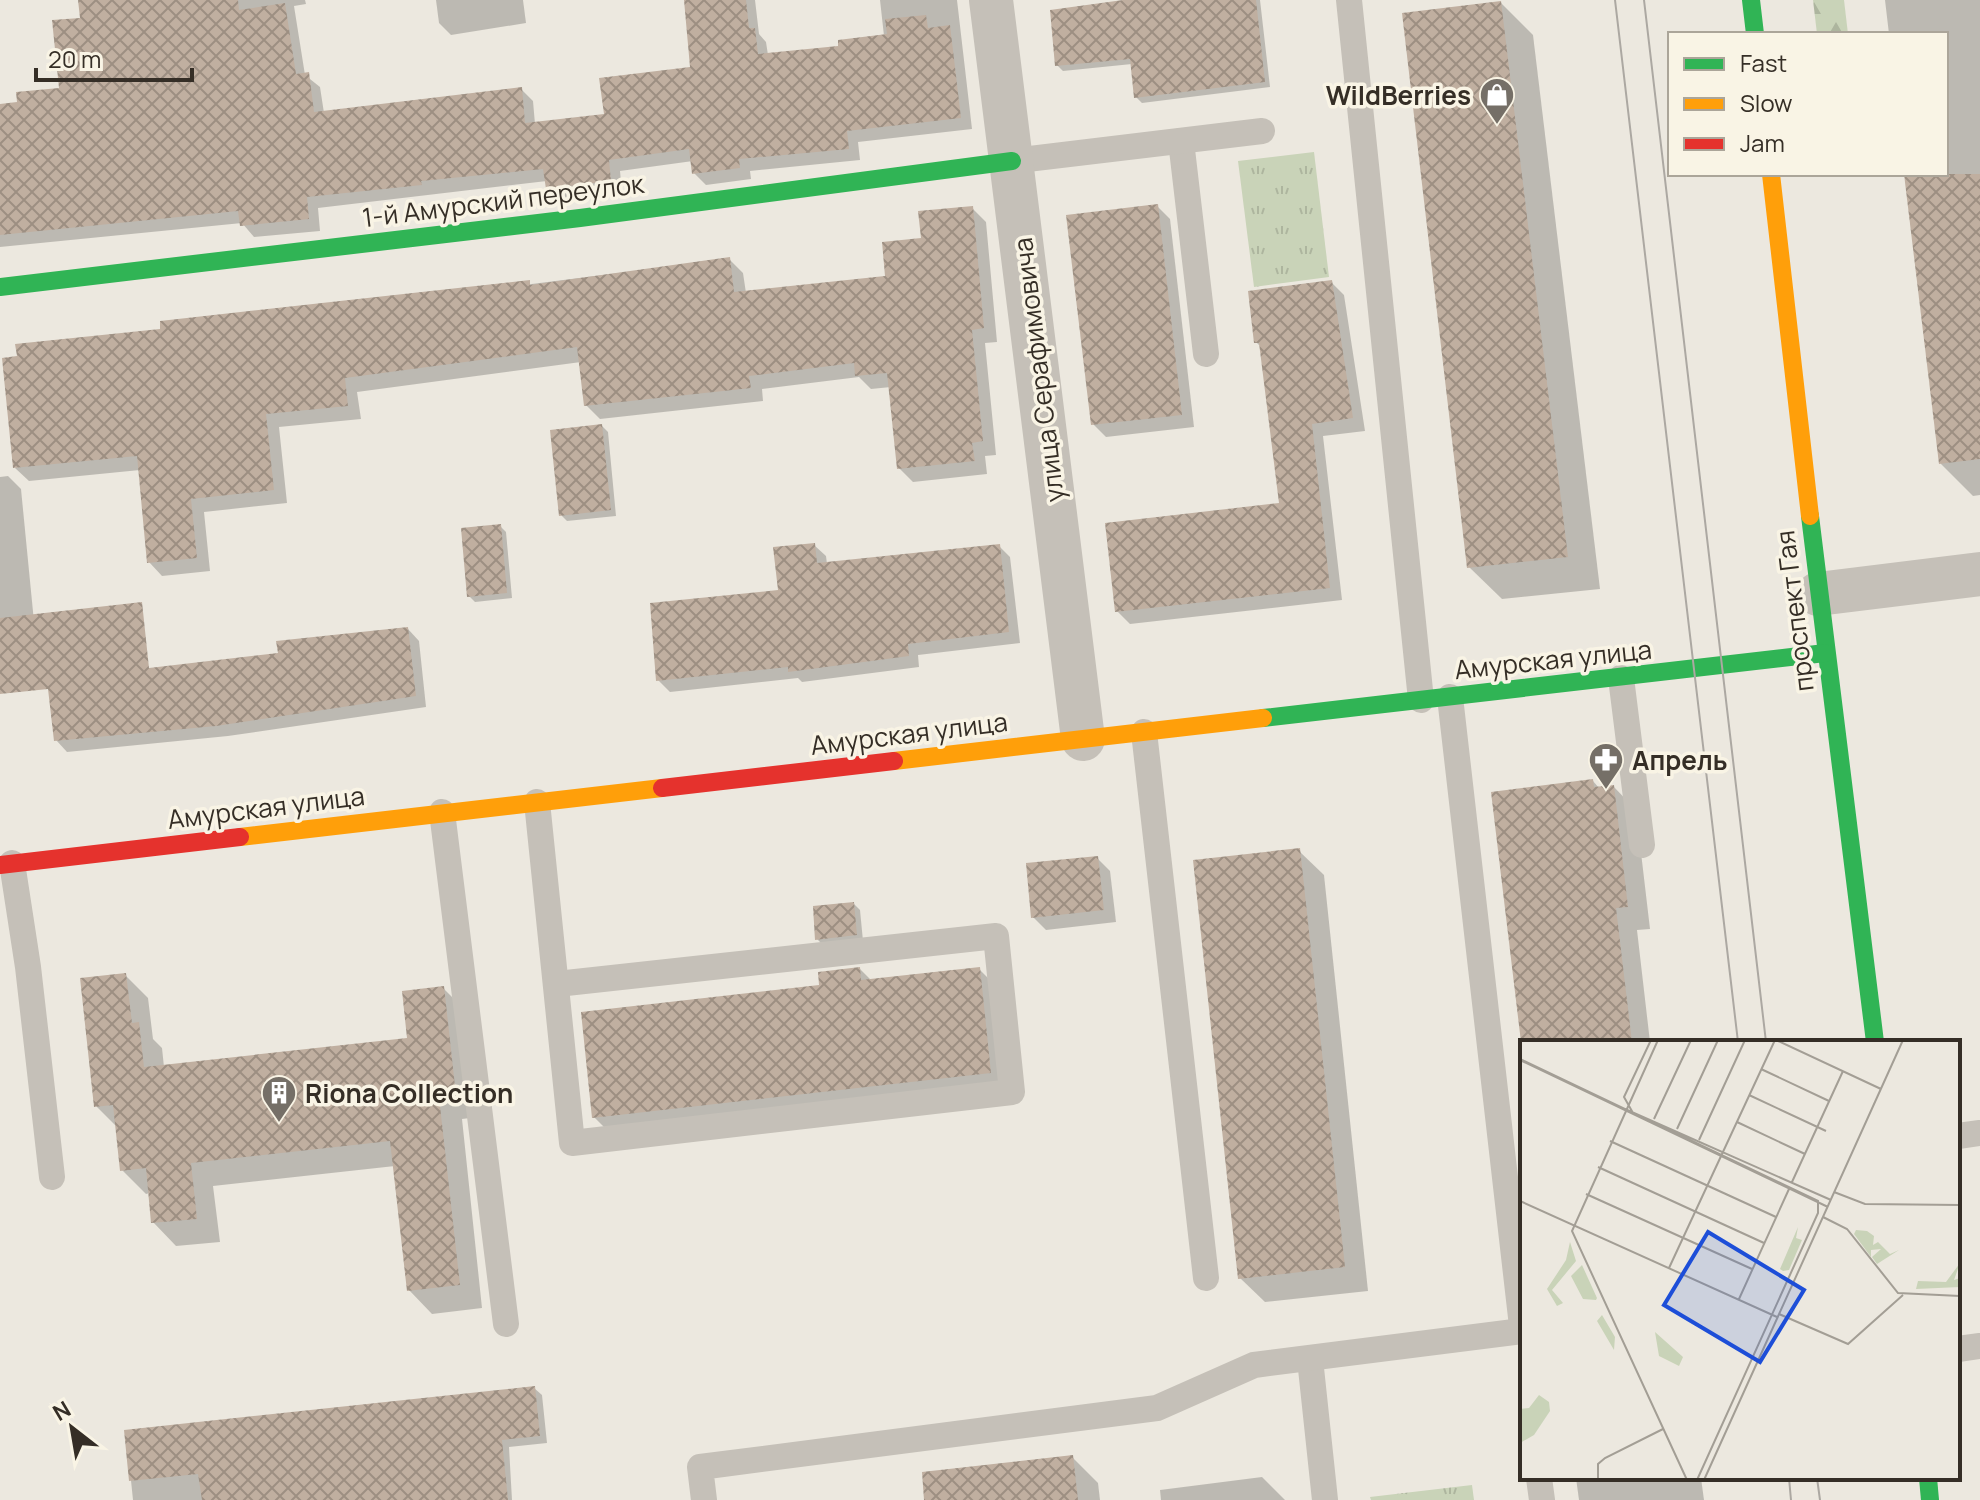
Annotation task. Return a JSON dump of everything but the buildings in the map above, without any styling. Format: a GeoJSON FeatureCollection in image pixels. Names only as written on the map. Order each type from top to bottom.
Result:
{"type":"FeatureCollection","features":[{"type":"Feature","properties":{"kind":"street","name":"улица Серафимовича"},"geometry":{"type":"LineString","coordinates":[[991,0],[1083,739]]}},
{"type":"Feature","properties":{"kind":"street"},"geometry":{"type":"LineString","coordinates":[[1751,0],[1755,32]]}},
{"type":"Feature","properties":{"kind":"street","name":"1-й Амурский переулок"},"geometry":{"type":"LineString","coordinates":[[0,287],[580,218],[1012,161]]}},
{"type":"Feature","properties":{"kind":"street","name":"проспект Гая"},"geometry":{"type":"LineString","coordinates":[[1771,176],[1825,653],[1875,1040]]}},
{"type":"Feature","properties":{"kind":"street"},"geometry":{"type":"LineString","coordinates":[[1818,594],[1980,574]]}},
{"type":"Feature","properties":{"kind":"street","name":"Амурская улица"},"geometry":{"type":"LineString","coordinates":[[6,864],[1825,653]]}},
{"type":"Feature","properties":{"kind":"street"},"geometry":{"type":"LineString","coordinates":[[1928,1480],[1930,1500]]}},
{"type":"Feature","properties":{"kind":"lane"},"geometry":{"type":"LineString","coordinates":[[1349,0],[1421,700]]}},
{"type":"Feature","properties":{"kind":"lane"},"geometry":{"type":"LineString","coordinates":[[1012,161],[1262,131]]}},
{"type":"Feature","properties":{"kind":"lane"},"geometry":{"type":"LineString","coordinates":[[1181,141],[1206,354]]}},
{"type":"Feature","properties":{"kind":"lane"},"geometry":{"type":"LineString","coordinates":[[1621,678],[1642,845]]}},
{"type":"Feature","properties":{"kind":"lane"},"geometry":{"type":"LineString","coordinates":[[1450,697],[1520,1311]]}},
{"type":"Feature","properties":{"kind":"lane"},"geometry":{"type":"LineString","coordinates":[[1144,732],[1206,1278]]}},
{"type":"Feature","properties":{"kind":"lane"},"geometry":{"type":"LineString","coordinates":[[537,802],[572,1143],[1012,1092],[996,936],[557,984]]}},
{"type":"Feature","properties":{"kind":"lane"},"geometry":{"type":"LineString","coordinates":[[442,812],[506,1324]]}},
{"type":"Feature","properties":{"kind":"lane"},"geometry":{"type":"LineString","coordinates":[[6,864],[28,967],[52,1177]]}},
{"type":"Feature","properties":{"kind":"lane"},"geometry":{"type":"LineString","coordinates":[[1960,1136],[1980,1133]]}},
{"type":"Feature","properties":{"kind":"lane"},"geometry":{"type":"LineString","coordinates":[[704,1500],[700,1467],[1157,1408],[1254,1365],[1520,1329]]}},
{"type":"Feature","properties":{"kind":"lane"},"geometry":{"type":"LineString","coordinates":[[1960,1349],[1980,1346]]}},
{"type":"Feature","properties":{"kind":"lane"},"geometry":{"type":"LineString","coordinates":[[1310,1359],[1325,1500]]}},
{"type":"Feature","properties":{"kind":"lane"},"geometry":{"type":"LineString","coordinates":[[1539,1480],[1542,1500]]}},
{"type":"Feature","properties":{"kind":"green space"},"geometry":{"type":"Polygon","coordinates":[[[1813,0],[1844,0],[1848,32],[1817,32],[1813,0]]]}},
{"type":"Feature","properties":{"kind":"green space"},"geometry":{"type":"Polygon","coordinates":[[[1314,152],[1329,277],[1254,287],[1238,161],[1314,152]]]}},
{"type":"Feature","properties":{"kind":"green space"},"geometry":{"type":"Polygon","coordinates":[[[1472,1485],[1474,1500],[1371,1500],[1370,1497],[1472,1485]]]}},
{"type":"Feature","properties":{"kind":"tram line"},"geometry":{"type":"LineString","coordinates":[[1615,0],[1738,1040]]}},
{"type":"Feature","properties":{"kind":"tram line"},"geometry":{"type":"LineString","coordinates":[[1644,0],[1766,1040]]}},
{"type":"Feature","properties":{"kind":"tram line"},"geometry":{"type":"LineString","coordinates":[[1789,1480],[1791,1500]]}},
{"type":"Feature","properties":{"kind":"tram line"},"geometry":{"type":"LineString","coordinates":[[1817,1480],[1820,1500]]}},
{"type":"Feature","properties":{"kind":"traffic: fast"},"geometry":{"type":"LineString","coordinates":[[1751,0],[1755,32]]}},
{"type":"Feature","properties":{"kind":"traffic: fast"},"geometry":{"type":"LineString","coordinates":[[0,287],[580,218],[1012,161]]}},
{"type":"Feature","properties":{"kind":"traffic: fast"},"geometry":{"type":"LineString","coordinates":[[1810,516],[1875,1040]]}},
{"type":"Feature","properties":{"kind":"traffic: fast"},"geometry":{"type":"LineString","coordinates":[[1263,718],[1825,653]]}},
{"type":"Feature","properties":{"kind":"traffic: fast"},"geometry":{"type":"LineString","coordinates":[[1928,1480],[1930,1500]]}},
{"type":"Feature","properties":{"kind":"traffic: slow"},"geometry":{"type":"LineString","coordinates":[[1771,176],[1810,516]]}},
{"type":"Feature","properties":{"kind":"traffic: slow"},"geometry":{"type":"LineString","coordinates":[[894,761],[1263,718]]}},
{"type":"Feature","properties":{"kind":"traffic: slow"},"geometry":{"type":"LineString","coordinates":[[240,837],[662,788]]}},
{"type":"Feature","properties":{"kind":"traffic: jam"},"geometry":{"type":"LineString","coordinates":[[662,788],[894,761]]}},
{"type":"Feature","properties":{"kind":"traffic: jam"},"geometry":{"type":"LineString","coordinates":[[0,865],[240,837]]}},
{"type":"Feature","properties":{"kind":"place","name":"WildBerries"},"geometry":{"type":"Point","coordinates":[1497,126]}},
{"type":"Feature","properties":{"kind":"place","name":"Апрель"},"geometry":{"type":"Point","coordinates":[1606,791]}},
{"type":"Feature","properties":{"kind":"place","name":"Riona Collection"},"geometry":{"type":"Point","coordinates":[279,1124]}}]}
